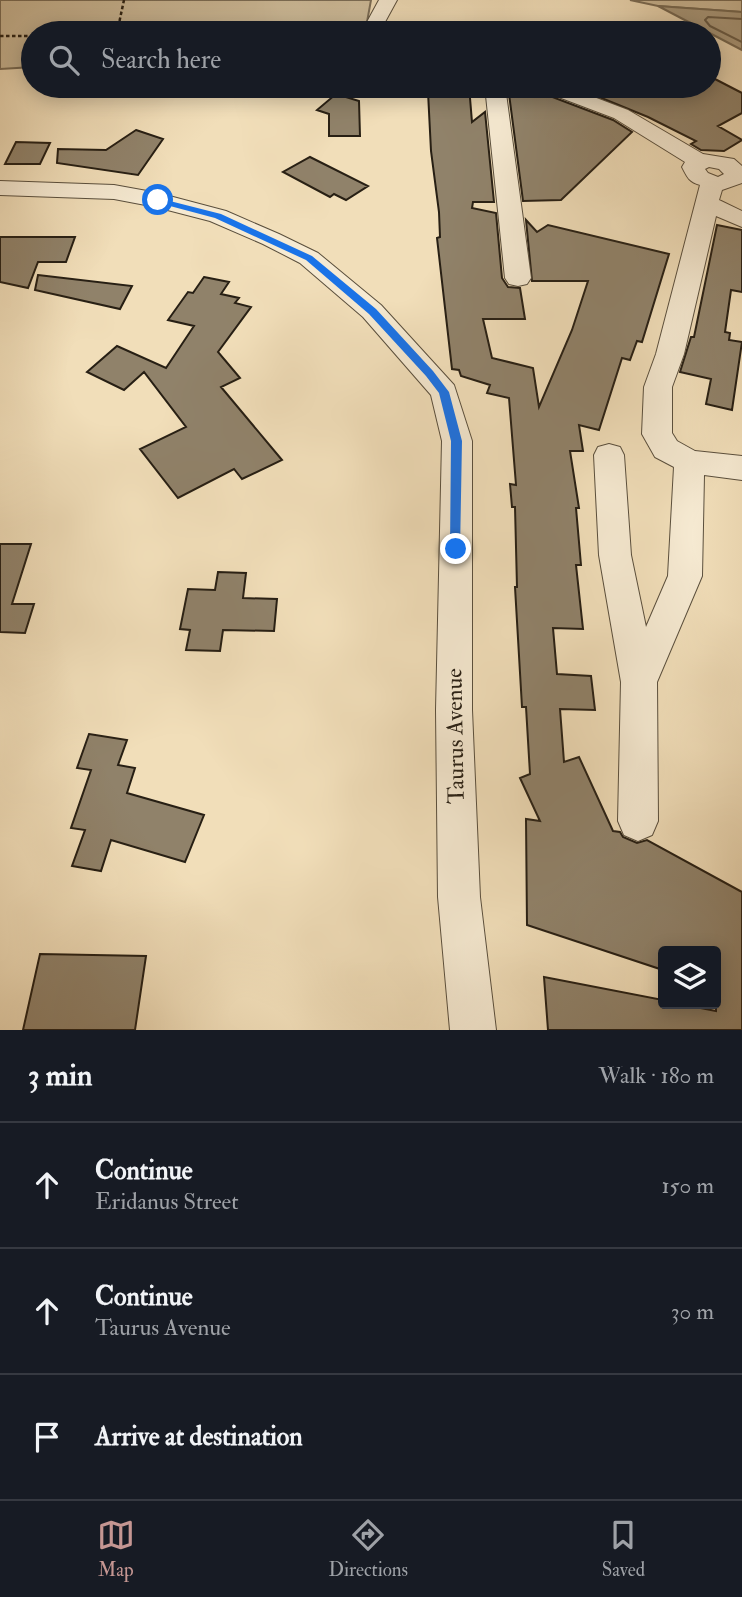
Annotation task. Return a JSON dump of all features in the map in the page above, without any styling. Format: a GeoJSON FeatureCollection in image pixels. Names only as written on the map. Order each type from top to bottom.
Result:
{"type":"FeatureCollection","features":[{"type":"Feature","properties":{"kind":"street"},"geometry":{"type":"LineString","coordinates":[[377,21],[388,0]]}},
{"type":"Feature","properties":{"kind":"street"},"geometry":{"type":"LineString","coordinates":[[496,98],[518,278]]}},
{"type":"Feature","properties":{"kind":"street"},"geometry":{"type":"LineString","coordinates":[[579,98],[621,114],[706,182],[742,220]]}},
{"type":"Feature","properties":{"kind":"street"},"geometry":{"type":"LineString","coordinates":[[706,182],[670,354],[658,387],[657,418],[660,442],[677,458],[689,463],[742,468]]}},
{"type":"Feature","properties":{"kind":"street","name":"Taurus Avenue"},"geometry":{"type":"LineString","coordinates":[[0,188],[114,192],[218,216],[309,258],[372,311],[444,392],[457,441],[454,710],[459,897],[473,1030]]}},
{"type":"Feature","properties":{"kind":"street"},"geometry":{"type":"LineString","coordinates":[[609,455],[615,555],[639,682],[638,821]]}},
{"type":"Feature","properties":{"kind":"street"},"geometry":{"type":"LineString","coordinates":[[639,682],[685,576],[689,463]]}},
{"type":"Feature","properties":{"kind":"path"},"geometry":{"type":"LineString","coordinates":[[120,21],[124,0]]}},
{"type":"Feature","properties":{"kind":"path"},"geometry":{"type":"LineString","coordinates":[[0,36],[21,36]]}},
{"type":"Feature","properties":{"kind":"shaded area"},"geometry":{"type":"Polygon","coordinates":[[[0,0],[371,0],[367,21],[21,21],[21,68],[0,69],[0,0]]]}},
{"type":"Feature","properties":{"kind":"shaded area"},"geometry":{"type":"Polygon","coordinates":[[[630,0],[742,0],[742,12],[658,6],[630,0]]]}},
{"type":"Feature","properties":{"kind":"water"},"geometry":{"type":"Polygon","coordinates":[[[658,6],[742,12],[742,50],[721,39],[721,21],[687,21],[658,6]]]}},
{"type":"Feature","properties":{"kind":"building"},"geometry":{"type":"Polygon","coordinates":[[[721,82],[742,93],[742,113],[718,126],[742,140],[724,151],[701,150],[691,144],[696,141],[601,98],[721,98],[721,82]]]}},
{"type":"Feature","properties":{"kind":"building"},"geometry":{"type":"Polygon","coordinates":[[[331,98],[359,101],[360,136],[329,136],[329,114],[317,110],[331,98]]]}},
{"type":"Feature","properties":{"kind":"building"},"geometry":{"type":"Polygon","coordinates":[[[428,98],[470,98],[472,122],[485,112],[494,202],[473,202],[472,208],[496,213],[502,278],[508,287],[520,288],[525,319],[483,319],[492,358],[533,368],[539,407],[572,330],[588,281],[532,281],[526,220],[537,232],[548,225],[669,254],[642,342],[637,341],[630,360],[622,358],[599,430],[579,425],[583,451],[570,451],[579,508],[576,508],[581,565],[576,565],[583,629],[553,628],[557,674],[591,676],[595,710],[560,709],[564,762],[579,757],[613,831],[620,832],[623,837],[637,843],[647,840],[742,892],[742,1030],[548,1030],[544,977],[658,999],[658,1009],[721,1009],[721,946],[658,946],[658,968],[527,925],[526,819],[540,821],[520,778],[530,774],[526,707],[522,707],[515,587],[515,507],[512,507],[510,484],[516,485],[509,398],[487,393],[490,385],[461,376],[459,370],[452,369],[437,238],[440,237],[431,151],[428,98]]]}},
{"type":"Feature","properties":{"kind":"building"},"geometry":{"type":"Polygon","coordinates":[[[510,98],[555,98],[613,120],[632,132],[561,200],[523,201],[510,98]]]}},
{"type":"Feature","properties":{"kind":"building"},"geometry":{"type":"Polygon","coordinates":[[[136,130],[163,139],[138,175],[57,163],[58,149],[106,150],[136,130]]]}},
{"type":"Feature","properties":{"kind":"building"},"geometry":{"type":"Polygon","coordinates":[[[16,142],[50,143],[40,164],[5,164],[16,142]]]}},
{"type":"Feature","properties":{"kind":"building"},"geometry":{"type":"Polygon","coordinates":[[[310,157],[368,186],[346,200],[334,194],[330,197],[283,172],[310,157]]]}},
{"type":"Feature","properties":{"kind":"building"},"geometry":{"type":"Polygon","coordinates":[[[717,225],[742,230],[742,292],[731,290],[725,332],[730,333],[729,340],[742,342],[732,410],[706,404],[711,379],[680,372],[691,337],[694,337],[717,225]]]}},
{"type":"Feature","properties":{"kind":"building"},"geometry":{"type":"Polygon","coordinates":[[[0,237],[75,237],[66,262],[38,262],[28,288],[0,282],[0,237]]]}},
{"type":"Feature","properties":{"kind":"building"},"geometry":{"type":"Polygon","coordinates":[[[38,275],[132,286],[120,309],[35,290],[38,275]]]}},
{"type":"Feature","properties":{"kind":"building"},"geometry":{"type":"Polygon","coordinates":[[[204,277],[229,282],[221,294],[239,298],[235,303],[251,307],[218,352],[240,378],[221,387],[282,460],[242,479],[234,469],[178,498],[140,449],[186,427],[144,372],[124,390],[87,372],[117,346],[166,368],[194,326],[168,320],[188,292],[193,293],[204,277]]]}},
{"type":"Feature","properties":{"kind":"building"},"geometry":{"type":"Polygon","coordinates":[[[0,544],[31,544],[12,604],[34,604],[25,633],[0,632],[0,544]]]}},
{"type":"Feature","properties":{"kind":"building"},"geometry":{"type":"Polygon","coordinates":[[[218,572],[246,573],[243,598],[277,599],[274,631],[223,630],[220,651],[186,650],[190,630],[180,629],[188,589],[215,590],[218,572]]]}},
{"type":"Feature","properties":{"kind":"building"},"geometry":{"type":"Polygon","coordinates":[[[89,734],[127,740],[118,765],[135,768],[127,793],[204,815],[185,862],[111,840],[101,871],[72,866],[85,830],[71,828],[91,770],[77,768],[89,734]]]}},
{"type":"Feature","properties":{"kind":"building"},"geometry":{"type":"Polygon","coordinates":[[[40,954],[146,956],[135,1030],[23,1030],[40,954]]]}},
{"type":"Feature","properties":{"kind":"route"},"geometry":{"type":"LineString","coordinates":[[158,200],[218,216],[309,258],[372,311],[430,374],[444,392],[457,441],[456,549]]}}]}
